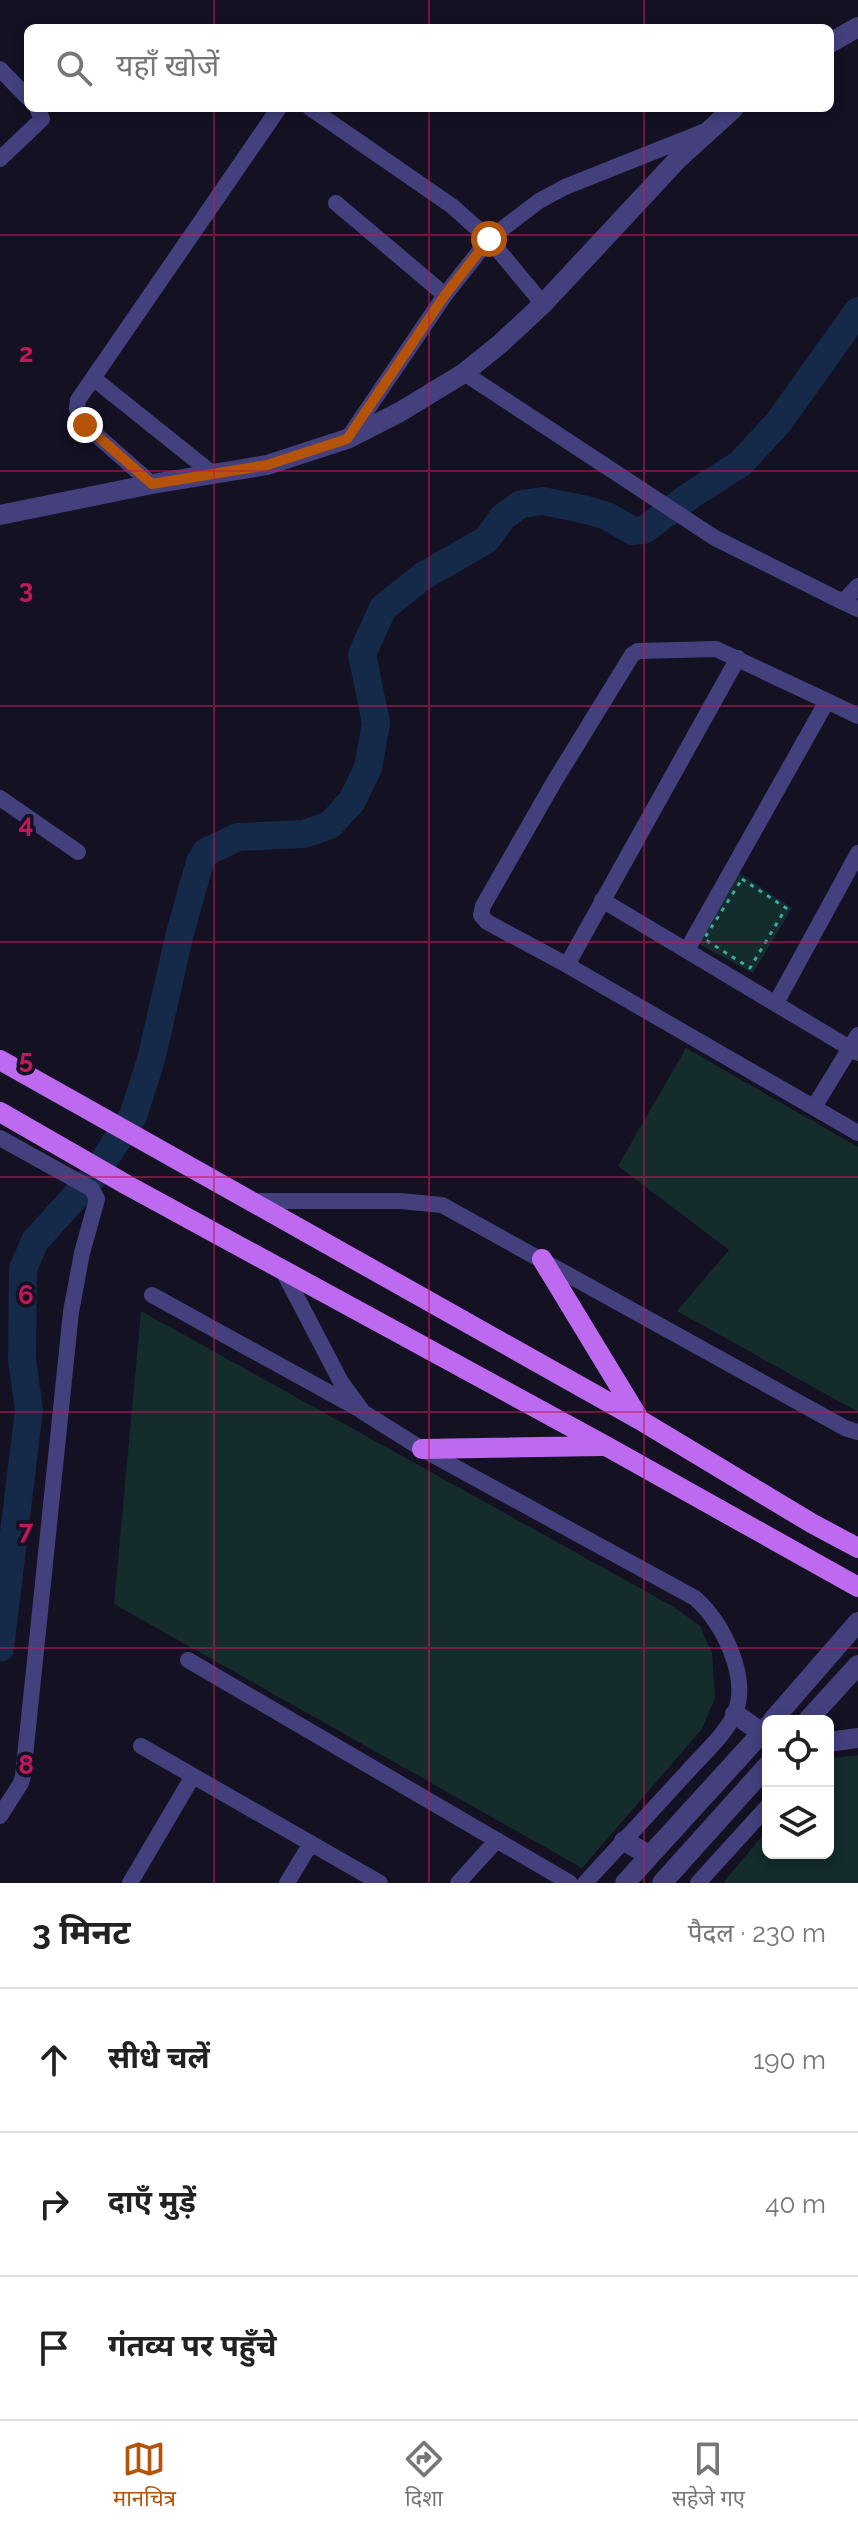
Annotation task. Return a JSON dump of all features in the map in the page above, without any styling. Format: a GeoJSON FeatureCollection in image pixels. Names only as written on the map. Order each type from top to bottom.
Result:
{"type":"FeatureCollection","features":[{"type":"Feature","properties":{"kind":"main road"},"geometry":{"type":"LineString","coordinates":[[0,1060],[640,1420],[858,1548]]}},
{"type":"Feature","properties":{"kind":"main road"},"geometry":{"type":"LineString","coordinates":[[0,1112],[858,1587]]}},
{"type":"Feature","properties":{"kind":"main road"},"geometry":{"type":"LineString","coordinates":[[542,1259],[640,1420]]}},
{"type":"Feature","properties":{"kind":"main road"},"geometry":{"type":"LineString","coordinates":[[422,1449],[606,1446]]}},
{"type":"Feature","properties":{"kind":"street"},"geometry":{"type":"LineString","coordinates":[[834,41],[858,27]]}},
{"type":"Feature","properties":{"kind":"street"},"geometry":{"type":"LineString","coordinates":[[0,69],[24,94]]}},
{"type":"Feature","properties":{"kind":"street"},"geometry":{"type":"LineString","coordinates":[[0,159],[42,119],[39,112]]}},
{"type":"Feature","properties":{"kind":"street"},"geometry":{"type":"LineString","coordinates":[[152,484],[79,417],[78,400],[276,112]]}},
{"type":"Feature","properties":{"kind":"street"},"geometry":{"type":"LineString","coordinates":[[316,112],[452,206],[489,239],[543,304]]}},
{"type":"Feature","properties":{"kind":"street"},"geometry":{"type":"LineString","coordinates":[[0,515],[152,484],[267,465],[347,439],[400,412],[464,373],[500,344],[543,304],[709,129],[729,112]]}},
{"type":"Feature","properties":{"kind":"street"},"geometry":{"type":"LineString","coordinates":[[347,439],[445,295],[489,239],[539,201],[565,187],[709,129]]}},
{"type":"Feature","properties":{"kind":"street"},"geometry":{"type":"LineString","coordinates":[[336,203],[445,295]]}},
{"type":"Feature","properties":{"kind":"street"},"geometry":{"type":"LineString","coordinates":[[464,373],[715,538],[851,606],[858,586]]}},
{"type":"Feature","properties":{"kind":"street"},"geometry":{"type":"LineString","coordinates":[[93,378],[213,474]]}},
{"type":"Feature","properties":{"kind":"street"},"geometry":{"type":"LineString","coordinates":[[858,716],[716,649],[638,651],[632,655],[562,768],[483,906],[481,915],[487,922],[858,1133]]}},
{"type":"Feature","properties":{"kind":"street"},"geometry":{"type":"LineString","coordinates":[[567,965],[738,658]]}},
{"type":"Feature","properties":{"kind":"street"},"geometry":{"type":"LineString","coordinates":[[687,950],[827,701]]}},
{"type":"Feature","properties":{"kind":"street"},"geometry":{"type":"LineString","coordinates":[[0,798],[78,852]]}},
{"type":"Feature","properties":{"kind":"street"},"geometry":{"type":"LineString","coordinates":[[776,1003],[858,853]]}},
{"type":"Feature","properties":{"kind":"street"},"geometry":{"type":"LineString","coordinates":[[602,900],[776,1003],[855,1045],[814,1107]]}},
{"type":"Feature","properties":{"kind":"street"},"geometry":{"type":"LineString","coordinates":[[0,1138],[92,1189],[97,1199],[82,1253],[71,1312],[23,1776],[0,1816]]}},
{"type":"Feature","properties":{"kind":"street"},"geometry":{"type":"LineString","coordinates":[[248,1201],[427,1202],[442,1205],[845,1428],[858,1432]]}},
{"type":"Feature","properties":{"kind":"street"},"geometry":{"type":"LineString","coordinates":[[281,1268],[341,1382],[363,1412]]}},
{"type":"Feature","properties":{"kind":"street"},"geometry":{"type":"LineString","coordinates":[[152,1295],[363,1412],[422,1449],[695,1598],[710,1611],[727,1639],[735,1669],[739,1697],[735,1714],[702,1755],[585,1883]]}},
{"type":"Feature","properties":{"kind":"street"},"geometry":{"type":"LineString","coordinates":[[779,1715],[858,1622]]}},
{"type":"Feature","properties":{"kind":"street"},"geometry":{"type":"LineString","coordinates":[[188,1660],[570,1883]]}},
{"type":"Feature","properties":{"kind":"street"},"geometry":{"type":"LineString","coordinates":[[812,1715],[858,1665]]}},
{"type":"Feature","properties":{"kind":"street"},"geometry":{"type":"LineString","coordinates":[[735,1714],[762,1727]]}},
{"type":"Feature","properties":{"kind":"street"},"geometry":{"type":"LineString","coordinates":[[625,1883],[762,1734]]}},
{"type":"Feature","properties":{"kind":"street"},"geometry":{"type":"LineString","coordinates":[[834,1741],[858,1738]]}},
{"type":"Feature","properties":{"kind":"street"},"geometry":{"type":"LineString","coordinates":[[141,1746],[380,1883]]}},
{"type":"Feature","properties":{"kind":"street"},"geometry":{"type":"LineString","coordinates":[[662,1883],[762,1772]]}},
{"type":"Feature","properties":{"kind":"street"},"geometry":{"type":"LineString","coordinates":[[130,1883],[193,1776]]}},
{"type":"Feature","properties":{"kind":"street"},"geometry":{"type":"LineString","coordinates":[[698,1883],[762,1813]]}},
{"type":"Feature","properties":{"kind":"street"},"geometry":{"type":"LineString","coordinates":[[458,1883],[497,1840]]}},
{"type":"Feature","properties":{"kind":"street"},"geometry":{"type":"LineString","coordinates":[[624,1841],[649,1855]]}},
{"type":"Feature","properties":{"kind":"street"},"geometry":{"type":"LineString","coordinates":[[287,1883],[311,1843]]}},
{"type":"Feature","properties":{"kind":"path"},"geometry":{"type":"LineString","coordinates":[[742,879],[786,908],[750,968],[704,939],[742,879]]}},
{"type":"Feature","properties":{"kind":"green space"},"geometry":{"type":"Polygon","coordinates":[[[739,873],[792,908],[753,973],[695,942],[739,873]]]}},
{"type":"Feature","properties":{"kind":"green space"},"geometry":{"type":"Polygon","coordinates":[[[686,1048],[858,1147],[858,1412],[677,1311],[729,1250],[618,1166],[686,1048]]]}},
{"type":"Feature","properties":{"kind":"green space"},"geometry":{"type":"Polygon","coordinates":[[[141,1311],[674,1607],[700,1626],[712,1653],[715,1698],[702,1729],[582,1868],[114,1604],[141,1311]]]}},
{"type":"Feature","properties":{"kind":"green space"},"geometry":{"type":"Polygon","coordinates":[[[858,1755],[858,1883],[723,1883],[762,1836],[762,1859],[834,1859],[834,1758],[858,1755]]]}},
{"type":"Feature","properties":{"kind":"waterway"},"geometry":{"type":"LineString","coordinates":[[0,1648],[29,1410],[22,1360],[23,1269],[35,1241],[93,1177],[133,1116],[151,1060],[180,933],[200,862],[206,852],[238,837],[304,834],[330,825],[352,801],[368,768],[376,723],[362,654],[383,608],[423,576],[486,540],[503,517],[521,504],[543,501],[587,510],[607,516],[633,531],[644,530],[740,464],[778,423],[858,311]]}},
{"type":"Feature","properties":{"kind":"route"},"geometry":{"type":"LineString","coordinates":[[85,425],[152,484],[267,465],[347,439],[445,295],[489,239]]}}]}
